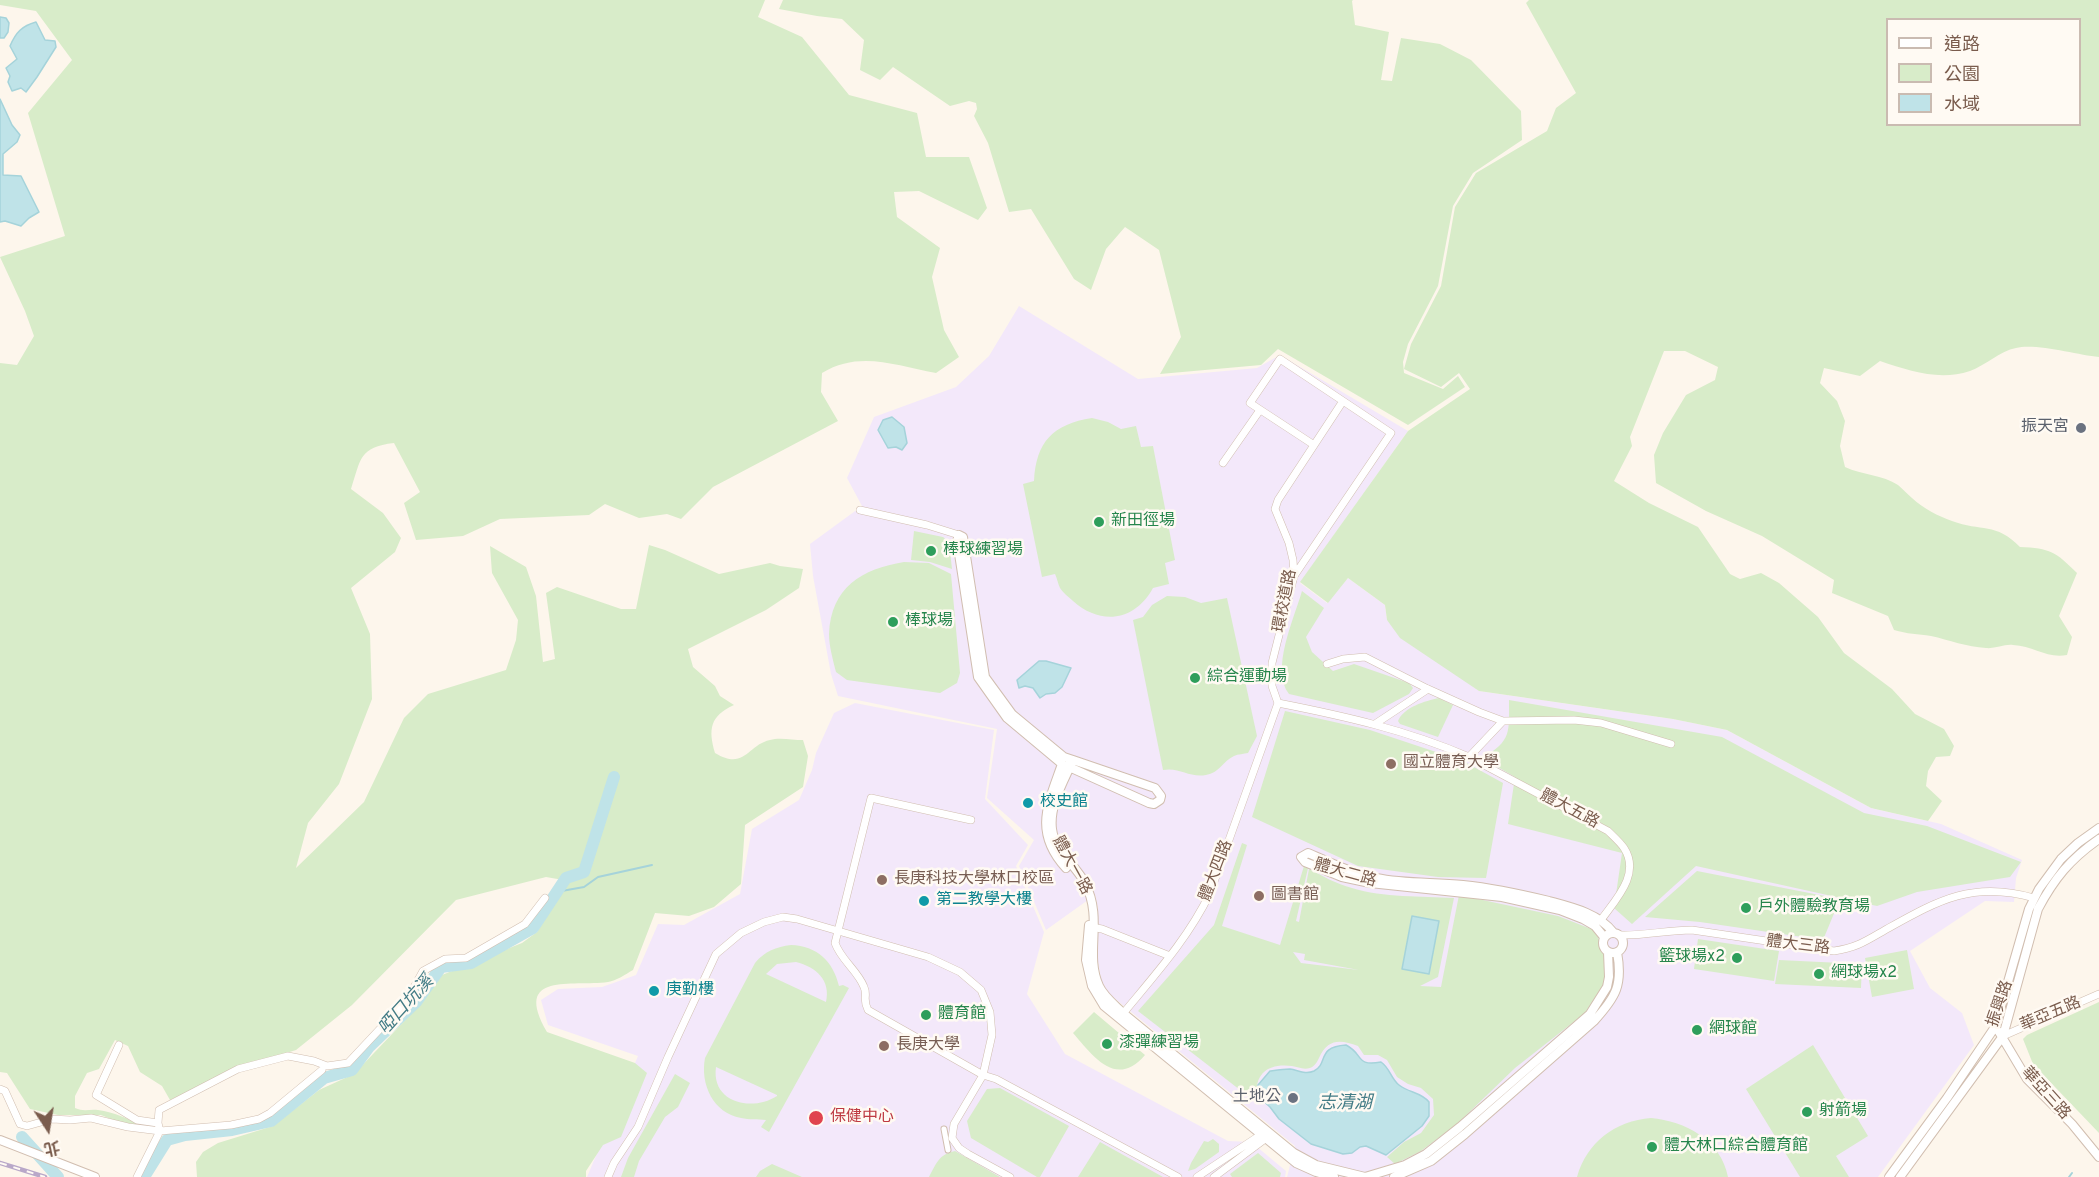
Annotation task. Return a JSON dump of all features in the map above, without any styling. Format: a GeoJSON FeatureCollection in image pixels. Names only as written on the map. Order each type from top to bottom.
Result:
{"type":"FeatureCollection","features":[{"type":"Feature","properties":{"kind":"street"},"geometry":{"type":"LineString","coordinates":[[1294,576],[1391,434],[1343,401],[1280,359],[1250,403],[1314,445],[1343,401]]}},
{"type":"Feature","properties":{"kind":"street"},"geometry":{"type":"LineString","coordinates":[[1222,463],[1260,410]]}},
{"type":"Feature","properties":{"kind":"street","name":"環校道路"},"geometry":{"type":"LineString","coordinates":[[1278,703],[1272,686],[1272,663],[1294,576],[1289,543],[1275,509],[1278,500],[1314,445]]}},
{"type":"Feature","properties":{"kind":"street"},"geometry":{"type":"LineString","coordinates":[[860,510],[927,525],[963,537],[985,676],[1012,714],[1067,762],[1149,803],[1154,804],[1160,800],[1161,796],[1155,788],[1067,762]]}},
{"type":"Feature","properties":{"kind":"street"},"geometry":{"type":"LineString","coordinates":[[1327,664],[1342,659],[1365,657],[1428,689],[1503,720],[1574,720],[1601,723],[1671,744]]}},
{"type":"Feature","properties":{"kind":"street"},"geometry":{"type":"LineString","coordinates":[[1375,724],[1428,689]]}},
{"type":"Feature","properties":{"kind":"street","name":"體大五路"},"geometry":{"type":"LineString","coordinates":[[1278,703],[1375,724],[1437,743],[1608,831],[1624,848],[1631,865],[1627,883],[1601,920]]}},
{"type":"Feature","properties":{"kind":"street","name":"體大四路"},"geometry":{"type":"LineString","coordinates":[[1121,1015],[1170,956],[1199,915],[1210,893],[1278,703]]}},
{"type":"Feature","properties":{"kind":"street"},"geometry":{"type":"LineString","coordinates":[[1469,758],[1503,720]]}},
{"type":"Feature","properties":{"kind":"street","name":"體大一路"},"geometry":{"type":"LineString","coordinates":[[1067,762],[1051,818],[1052,831],[1065,859],[1084,882],[1094,913],[1092,961],[1099,985],[1106,996],[1121,1015],[1263,1137],[1296,1163],[1335,1177]]}},
{"type":"Feature","properties":{"kind":"street"},"geometry":{"type":"LineString","coordinates":[[971,820],[871,798],[835,943],[838,952],[864,986],[864,1002],[868,1010],[983,1075],[996,1079],[1178,1177]]}},
{"type":"Feature","properties":{"kind":"street","name":"振興路"},"geometry":{"type":"LineString","coordinates":[[1889,1177],[1995,1027],[2038,899],[2061,859],[2099,828]]}},
{"type":"Feature","properties":{"kind":"street","name":"振興路"},"geometry":{"type":"LineString","coordinates":[[1900,1177],[2002,1036],[2038,909],[2038,899],[2078,854],[2099,839]]}},
{"type":"Feature","properties":{"kind":"street","name":"體大二路"},"geometry":{"type":"LineString","coordinates":[[1604,937],[1589,923],[1560,910],[1502,897],[1370,883],[1342,877],[1305,862],[1301,857],[1308,853],[1350,872],[1377,878],[1465,885],[1511,892],[1567,906],[1601,920],[1617,933]]}},
{"type":"Feature","properties":{"kind":"street","name":"體大三路"},"geometry":{"type":"LineString","coordinates":[[1617,933],[1631,936],[1671,930],[1692,930],[1834,951],[1852,949],[1926,906],[1952,897],[1988,891],[2015,892],[2038,899]]}},
{"type":"Feature","properties":{"kind":"street"},"geometry":{"type":"LineString","coordinates":[[137,1177],[159,1127],[159,1110],[238,1069],[288,1056],[327,1066],[348,1063],[406,1000],[423,971],[445,959],[466,958],[525,924],[545,898]]}},
{"type":"Feature","properties":{"kind":"street"},"geometry":{"type":"LineString","coordinates":[[608,1177],[638,1127],[716,954],[741,933],[764,922],[783,917],[928,957],[960,972],[981,990],[990,1012],[992,1035],[983,1075],[954,1124],[952,1138],[959,1148],[1010,1177]]}},
{"type":"Feature","properties":{"kind":"street"},"geometry":{"type":"LineString","coordinates":[[1092,927],[1170,956]]}},
{"type":"Feature","properties":{"kind":"street"},"geometry":{"type":"LineString","coordinates":[[1365,1177],[1405,1165],[1426,1154],[1590,1014],[1607,987],[1613,952],[1623,944],[1617,933],[1604,937],[1603,946],[1613,952],[1619,976],[1617,990],[1611,1003],[1594,1021],[1465,1134],[1431,1161],[1395,1177]]}},
{"type":"Feature","properties":{"kind":"street","name":"華亞五路"},"geometry":{"type":"LineString","coordinates":[[2002,1036],[2099,994]]}},
{"type":"Feature","properties":{"kind":"street","name":"華亞三路"},"geometry":{"type":"LineString","coordinates":[[1995,1027],[2027,1079],[2072,1124],[2099,1158]]}},
{"type":"Feature","properties":{"kind":"street"},"geometry":{"type":"LineString","coordinates":[[119,1045],[96,1095],[137,1119],[159,1127]]}},
{"type":"Feature","properties":{"kind":"street"},"geometry":{"type":"LineString","coordinates":[[0,1089],[5,1091],[20,1124],[27,1125],[52,1119],[91,1118],[128,1127],[231,1125],[259,1119],[270,1113],[322,1070]]}},
{"type":"Feature","properties":{"kind":"street"},"geometry":{"type":"LineString","coordinates":[[944,1129],[948,1150]]}},
{"type":"Feature","properties":{"kind":"street"},"geometry":{"type":"LineString","coordinates":[[1248,1136],[1263,1137]]}},
{"type":"Feature","properties":{"kind":"street"},"geometry":{"type":"LineString","coordinates":[[1197,1177],[1263,1137]]}},
{"type":"Feature","properties":{"kind":"street"},"geometry":{"type":"LineString","coordinates":[[1214,1177],[1263,1137]]}},
{"type":"Feature","properties":{"kind":"street","name":"體大一路"},"geometry":{"type":"LineString","coordinates":[[1263,1137],[1316,1165],[1353,1176],[1365,1177]]}},
{"type":"Feature","properties":{"kind":"street"},"geometry":{"type":"LineString","coordinates":[[0,1140],[95,1177]]}},
{"type":"Feature","properties":{"kind":"shaded area","name":"國立體育大學"},"geometry":{"type":"Polygon","coordinates":[[[1019,306],[1138,379],[1257,368],[1280,355],[1408,431],[1300,583],[1327,603],[1348,578],[1385,605],[1387,620],[1479,691],[1673,719],[1727,730],[1871,808],[1941,824],[2022,860],[2016,878],[2014,902],[1985,901],[1910,951],[1930,988],[1962,1013],[1974,1045],[1878,1177],[1287,1177],[1295,1146],[1113,997],[1102,985],[1098,962],[1098,908],[1095,895],[1046,930],[1019,866],[1034,840],[987,798],[997,729],[838,696],[831,674],[813,576],[810,544],[862,506],[847,478],[874,417],[956,387],[989,356],[1019,306]]]}},
{"type":"Feature","properties":{"kind":"shaded area"},"geometry":{"type":"Polygon","coordinates":[[[855,703],[994,730],[985,799],[1028,845],[1016,866],[1044,932],[1027,994],[1065,1054],[1228,1141],[1251,1142],[1286,1171],[1285,1177],[587,1177],[638,1056],[548,1025],[541,1000],[558,989],[602,987],[636,975],[658,924],[684,925],[740,894],[752,829],[799,800],[834,713],[855,703]]]}},
{"type":"Feature","properties":{"kind":"green space"},"geometry":{"type":"Polygon","coordinates":[[[0,0],[765,0],[758,17],[802,37],[849,95],[917,113],[926,157],[969,157],[987,208],[978,220],[919,191],[894,192],[897,217],[940,248],[932,277],[944,330],[959,357],[936,373],[864,361],[836,366],[822,373],[821,392],[838,421],[713,487],[681,519],[667,514],[639,518],[605,504],[589,515],[500,519],[463,536],[416,540],[404,503],[420,492],[394,443],[368,451],[360,462],[351,489],[383,513],[401,538],[395,552],[351,588],[370,634],[372,699],[339,784],[308,823],[296,868],[364,802],[404,718],[428,694],[506,670],[516,640],[518,620],[492,573],[490,546],[526,567],[536,596],[543,662],[555,659],[546,593],[557,587],[621,609],[636,609],[649,545],[719,574],[770,563],[803,569],[799,588],[766,610],[688,649],[693,667],[715,686],[720,696],[734,705],[720,714],[713,724],[712,737],[715,753],[725,758],[740,758],[770,740],[803,740],[808,756],[803,787],[745,825],[741,884],[714,907],[689,916],[655,913],[633,970],[608,982],[551,986],[541,991],[537,999],[538,1013],[547,1032],[635,1063],[647,1073],[621,1137],[603,1145],[586,1171],[586,1177],[197,1177],[196,1162],[203,1152],[218,1143],[273,1126],[319,1090],[354,1074],[411,1014],[442,975],[522,943],[537,932],[569,881],[546,877],[456,900],[352,1005],[296,1050],[238,1068],[170,1100],[162,1086],[140,1072],[128,1046],[115,1040],[99,1069],[87,1073],[75,1096],[75,1108],[110,1112],[145,1126],[128,1126],[101,1115],[58,1115],[30,1109],[7,1073],[0,1072],[0,363],[17,365],[34,336],[0,257],[65,236],[28,113],[72,60],[36,11],[0,5],[0,0]]]}},
{"type":"Feature","properties":{"kind":"green space"},"geometry":{"type":"Polygon","coordinates":[[[783,0],[1353,0],[1355,25],[1389,32],[1381,80],[1392,81],[1401,38],[1440,44],[1471,60],[1521,111],[1522,140],[1473,173],[1453,206],[1438,286],[1408,344],[1403,362],[1404,373],[1443,389],[1458,376],[1465,387],[1408,425],[1278,349],[1261,365],[1160,374],[1181,337],[1159,250],[1125,227],[1106,249],[1091,290],[1074,279],[1031,209],[1009,212],[988,143],[974,116],[977,109],[976,103],[969,101],[950,106],[893,67],[880,80],[860,70],[864,40],[842,19],[779,9],[783,0]]]}},
{"type":"Feature","properties":{"kind":"green space"},"geometry":{"type":"Polygon","coordinates":[[[1529,0],[2099,0],[2099,357],[2024,347],[2010,350],[1970,371],[1958,374],[1925,374],[1880,361],[1860,376],[1824,368],[1820,383],[1837,401],[1845,421],[1840,446],[1845,467],[1898,485],[1921,506],[1947,519],[1996,531],[2020,547],[2052,552],[2077,573],[2059,616],[2072,637],[2067,655],[2047,654],[2013,645],[1989,648],[1965,645],[1894,630],[1888,616],[1832,593],[1834,580],[1762,536],[1706,511],[1656,483],[1654,455],[1663,433],[1686,395],[1715,380],[1718,367],[1685,351],[1664,351],[1630,437],[1632,446],[1614,481],[1649,503],[1698,527],[1730,574],[1740,579],[1761,573],[1779,583],[1818,617],[1844,653],[1892,689],[1915,714],[1944,729],[1954,746],[1950,756],[1936,757],[1928,771],[1926,786],[1942,801],[1928,821],[1871,808],[1727,730],[1673,719],[1479,691],[1400,638],[1387,620],[1385,605],[1348,578],[1328,603],[1300,582],[1408,431],[1470,389],[1459,373],[1441,387],[1404,369],[1411,344],[1441,286],[1455,207],[1476,173],[1547,131],[1556,108],[1576,93],[1526,3],[1529,0]]]}},
{"type":"Feature","properties":{"kind":"green space","name":"新田徑場"},"geometry":{"type":"Polygon","coordinates":[[[1092,418],[1108,422],[1121,429],[1136,426],[1141,447],[1153,446],[1175,560],[1165,563],[1169,584],[1153,588],[1137,607],[1117,616],[1106,617],[1084,609],[1061,590],[1055,574],[1042,577],[1023,484],[1034,481],[1038,456],[1049,437],[1067,425],[1092,418]]]}},
{"type":"Feature","properties":{"kind":"green space","name":"棒球練習場"},"geometry":{"type":"Polygon","coordinates":[[[914,531],[943,537],[949,542],[952,569],[930,562],[911,560],[914,531]]]}},
{"type":"Feature","properties":{"kind":"green space","name":"棒球場"},"geometry":{"type":"Polygon","coordinates":[[[904,562],[929,563],[951,574],[960,673],[957,683],[940,693],[847,680],[836,672],[829,634],[831,618],[843,592],[862,575],[904,562]]]}},
{"type":"Feature","properties":{"kind":"green space"},"geometry":{"type":"Polygon","coordinates":[[[1302,591],[1324,608],[1306,637],[1312,652],[1333,671],[1354,664],[1409,683],[1413,688],[1409,694],[1373,713],[1289,694],[1282,672],[1283,658],[1285,644],[1302,591]]]}},
{"type":"Feature","properties":{"kind":"green space","name":"綜合運動場"},"geometry":{"type":"Polygon","coordinates":[[[1167,596],[1185,597],[1201,603],[1227,598],[1257,736],[1248,753],[1234,756],[1214,772],[1206,775],[1163,770],[1133,620],[1143,617],[1152,605],[1167,596]]]}},
{"type":"Feature","properties":{"kind":"green space"},"geometry":{"type":"Polygon","coordinates":[[[1439,698],[1453,705],[1438,737],[1400,724],[1398,721],[1410,708],[1439,698]]]}},
{"type":"Feature","properties":{"kind":"green space"},"geometry":{"type":"Polygon","coordinates":[[[1509,700],[1722,737],[1864,813],[1927,826],[2021,862],[2010,877],[1917,892],[1877,906],[1696,866],[1632,924],[1614,908],[1622,853],[1508,824],[1515,777],[1482,758],[1499,746],[1507,735],[1509,700]]]}},
{"type":"Feature","properties":{"kind":"green space"},"geometry":{"type":"Polygon","coordinates":[[[1285,711],[1370,730],[1463,761],[1503,783],[1486,878],[1438,877],[1358,866],[1252,817],[1285,711]]]}},
{"type":"Feature","properties":{"kind":"green space"},"geometry":{"type":"Polygon","coordinates":[[[1242,843],[1247,845],[1222,926],[1280,945],[1304,866],[1308,868],[1296,921],[1299,922],[1309,869],[1340,884],[1364,891],[1390,895],[1454,898],[1438,977],[1420,986],[1441,987],[1459,895],[1558,916],[1594,930],[1605,951],[1605,982],[1585,1013],[1515,1068],[1457,1124],[1421,1151],[1395,1164],[1387,1157],[1404,1142],[1421,1133],[1434,1115],[1433,1099],[1421,1088],[1397,1077],[1387,1060],[1378,1055],[1364,1055],[1358,1046],[1336,1042],[1326,1047],[1316,1064],[1310,1068],[1284,1065],[1265,1071],[1258,1082],[1257,1097],[1253,1100],[1138,1011],[1214,925],[1242,843]],[[1293,952],[1301,963],[1359,970],[1304,960],[1305,954],[1293,952]]]}},
{"type":"Feature","properties":{"kind":"green space","name":"戶外體驗教育場"},"geometry":{"type":"Polygon","coordinates":[[[1697,871],[1840,899],[1823,940],[1700,922],[1645,917],[1697,871]]]}},
{"type":"Feature","properties":{"kind":"green space","name":"籃球場x2"},"geometry":{"type":"Polygon","coordinates":[[[1698,939],[1779,951],[1774,981],[1694,969],[1698,939]]]}},
{"type":"Feature","properties":{"kind":"green space"},"geometry":{"type":"Polygon","coordinates":[[[791,945],[809,948],[822,956],[833,969],[839,986],[849,988],[769,1132],[761,1127],[766,1120],[744,1119],[731,1115],[716,1104],[707,1087],[705,1058],[755,963],[776,948],[791,945]],[[796,962],[777,964],[766,974],[826,1002],[824,981],[816,971],[796,962]],[[716,1067],[716,1079],[720,1089],[735,1101],[756,1103],[777,1096],[777,1095],[716,1067]]]}},
{"type":"Feature","properties":{"kind":"green space","name":"網球場x2"},"geometry":{"type":"Polygon","coordinates":[[[1907,950],[1914,989],[1872,997],[1865,958],[1907,950]]]}},
{"type":"Feature","properties":{"kind":"green space","name":"網球場x2"},"geometry":{"type":"Polygon","coordinates":[[[1779,960],[1862,964],[1861,988],[1775,984],[1779,960]]]}},
{"type":"Feature","properties":{"kind":"green space"},"geometry":{"type":"Polygon","coordinates":[[[2099,1002],[2099,1133],[2033,1064],[2023,1039],[2027,1035],[2099,1002]]]}},
{"type":"Feature","properties":{"kind":"green space","name":"漆彈練習場"},"geometry":{"type":"Polygon","coordinates":[[[1094,1012],[1145,1055],[1134,1065],[1124,1069],[1115,1069],[1097,1059],[1073,1033],[1094,1012]]]}},
{"type":"Feature","properties":{"kind":"green space","name":"射箭場"},"geometry":{"type":"Polygon","coordinates":[[[1813,1045],[1868,1136],[1836,1156],[1849,1177],[1800,1177],[1746,1089],[1813,1045]]]}},
{"type":"Feature","properties":{"kind":"green space"},"geometry":{"type":"Polygon","coordinates":[[[675,1074],[690,1083],[678,1107],[665,1117],[639,1161],[634,1177],[621,1177],[628,1158],[675,1074]]]}},
{"type":"Feature","properties":{"kind":"green space"},"geometry":{"type":"Polygon","coordinates":[[[1000,1088],[1069,1126],[1040,1177],[971,1138],[967,1121],[987,1089],[1000,1088]]]}},
{"type":"Feature","properties":{"kind":"green space","name":"體大林口綜合體育館"},"geometry":{"type":"Polygon","coordinates":[[[1651,1118],[1676,1123],[1700,1135],[1718,1153],[1728,1177],[1577,1177],[1588,1153],[1604,1135],[1626,1124],[1651,1118]]]}},
{"type":"Feature","properties":{"kind":"green space"},"geometry":{"type":"Polygon","coordinates":[[[1213,1139],[1219,1144],[1219,1152],[1195,1169],[1188,1171],[1204,1141],[1208,1142],[1213,1139]]]}},
{"type":"Feature","properties":{"kind":"green space"},"geometry":{"type":"Polygon","coordinates":[[[1100,1142],[1163,1177],[1078,1177],[1100,1142]]]}},
{"type":"Feature","properties":{"kind":"green space"},"geometry":{"type":"Polygon","coordinates":[[[955,1151],[1000,1177],[929,1177],[942,1157],[955,1151]]]}},
{"type":"Feature","properties":{"kind":"green space"},"geometry":{"type":"Polygon","coordinates":[[[1258,1153],[1281,1173],[1280,1177],[1232,1177],[1230,1174],[1258,1153]]]}},
{"type":"Feature","properties":{"kind":"green space"},"geometry":{"type":"Polygon","coordinates":[[[772,1164],[802,1177],[756,1177],[760,1171],[772,1164]]]}},
{"type":"Feature","properties":{"kind":"water"},"geometry":{"type":"Polygon","coordinates":[[[0,17],[6,18],[9,23],[8,32],[4,38],[0,38],[0,17]]]}},
{"type":"Feature","properties":{"kind":"water"},"geometry":{"type":"Polygon","coordinates":[[[36,22],[45,40],[55,41],[56,47],[26,92],[21,88],[12,91],[8,82],[10,76],[6,68],[17,59],[10,46],[20,30],[36,22]]]}},
{"type":"Feature","properties":{"kind":"water"},"geometry":{"type":"Polygon","coordinates":[[[0,99],[12,125],[20,135],[17,142],[3,154],[3,175],[21,176],[39,212],[21,226],[5,221],[0,222],[0,99]]]}},
{"type":"Feature","properties":{"kind":"water"},"geometry":{"type":"Polygon","coordinates":[[[892,417],[904,427],[907,443],[902,450],[896,447],[888,448],[878,430],[883,420],[892,417]]]}},
{"type":"Feature","properties":{"kind":"water"},"geometry":{"type":"Polygon","coordinates":[[[1039,661],[1071,668],[1062,687],[1055,693],[1046,694],[1040,698],[1033,688],[1025,686],[1019,688],[1017,680],[1039,661]]]}},
{"type":"Feature","properties":{"kind":"water"},"geometry":{"type":"Polygon","coordinates":[[[1412,916],[1439,921],[1429,974],[1402,969],[1412,916]]]}},
{"type":"Feature","properties":{"kind":"water","name":"志清湖"},"geometry":{"type":"Polygon","coordinates":[[[1346,1045],[1367,1063],[1381,1062],[1399,1085],[1429,1102],[1429,1116],[1422,1126],[1386,1155],[1366,1146],[1352,1153],[1343,1154],[1311,1144],[1279,1119],[1260,1098],[1258,1085],[1270,1071],[1290,1069],[1314,1071],[1330,1049],[1346,1045]]]}},
{"type":"Feature","properties":{"kind":"waterway","name":"啞口坑溪"},"geometry":{"type":"LineString","coordinates":[[144,1177],[167,1140],[185,1135],[232,1130],[271,1121],[324,1078],[352,1070],[369,1047],[416,1002],[441,967],[471,963],[533,928],[566,878],[584,872],[614,777]]}},
{"type":"Feature","properties":{"kind":"waterway"},"geometry":{"type":"LineString","coordinates":[[556,892],[584,887],[598,877],[652,865]]}},
{"type":"Feature","properties":{"kind":"waterway","name":"啞口坑溪"},"geometry":{"type":"LineString","coordinates":[[22,1137],[58,1177]]}},
{"type":"Feature","properties":{"kind":"waterway"},"geometry":{"type":"LineString","coordinates":[[2069,1177],[2072,1173]]}},
{"type":"Feature","properties":{"kind":"railway"},"geometry":{"type":"LineString","coordinates":[[0,1163],[45,1177]]}},
{"type":"Feature","properties":{"kind":"place","name":"振天宮"},"geometry":{"type":"Point","coordinates":[2081,428]}},
{"type":"Feature","properties":{"kind":"place","name":"新田徑場"},"geometry":{"type":"Point","coordinates":[1099,522]}},
{"type":"Feature","properties":{"kind":"place","name":"棒球練習場"},"geometry":{"type":"Point","coordinates":[931,551]}},
{"type":"Feature","properties":{"kind":"place","name":"棒球場"},"geometry":{"type":"Point","coordinates":[893,622]}},
{"type":"Feature","properties":{"kind":"place","name":"綜合運動場"},"geometry":{"type":"Point","coordinates":[1195,678]}},
{"type":"Feature","properties":{"kind":"place","name":"國立體育大學"},"geometry":{"type":"Point","coordinates":[1391,764]}},
{"type":"Feature","properties":{"kind":"place","name":"校史館"},"geometry":{"type":"Point","coordinates":[1028,803]}},
{"type":"Feature","properties":{"kind":"place","name":"長庚科技大學林口校區"},"geometry":{"type":"Point","coordinates":[882,880]}},
{"type":"Feature","properties":{"kind":"place","name":"圖書館"},"geometry":{"type":"Point","coordinates":[1259,896]}},
{"type":"Feature","properties":{"kind":"place","name":"第二教學大樓"},"geometry":{"type":"Point","coordinates":[924,901]}},
{"type":"Feature","properties":{"kind":"place","name":"戶外體驗教育場"},"geometry":{"type":"Point","coordinates":[1746,908]}},
{"type":"Feature","properties":{"kind":"place","name":"籃球場x2"},"geometry":{"type":"Point","coordinates":[1737,958]}},
{"type":"Feature","properties":{"kind":"place","name":"網球場x2"},"geometry":{"type":"Point","coordinates":[1819,974]}},
{"type":"Feature","properties":{"kind":"place","name":"庚勤樓"},"geometry":{"type":"Point","coordinates":[654,991]}},
{"type":"Feature","properties":{"kind":"place","name":"體育館"},"geometry":{"type":"Point","coordinates":[926,1015]}},
{"type":"Feature","properties":{"kind":"place","name":"網球館"},"geometry":{"type":"Point","coordinates":[1697,1030]}},
{"type":"Feature","properties":{"kind":"place","name":"漆彈練習場"},"geometry":{"type":"Point","coordinates":[1107,1044]}},
{"type":"Feature","properties":{"kind":"place","name":"長庚大學"},"geometry":{"type":"Point","coordinates":[884,1046]}},
{"type":"Feature","properties":{"kind":"place","name":"土地公"},"geometry":{"type":"Point","coordinates":[1293,1098]}},
{"type":"Feature","properties":{"kind":"place","name":"射箭場"},"geometry":{"type":"Point","coordinates":[1807,1112]}},
{"type":"Feature","properties":{"kind":"place","name":"保健中心"},"geometry":{"type":"Point","coordinates":[816,1118]}},
{"type":"Feature","properties":{"kind":"place","name":"體大林口綜合體育館"},"geometry":{"type":"Point","coordinates":[1652,1147]}}]}
